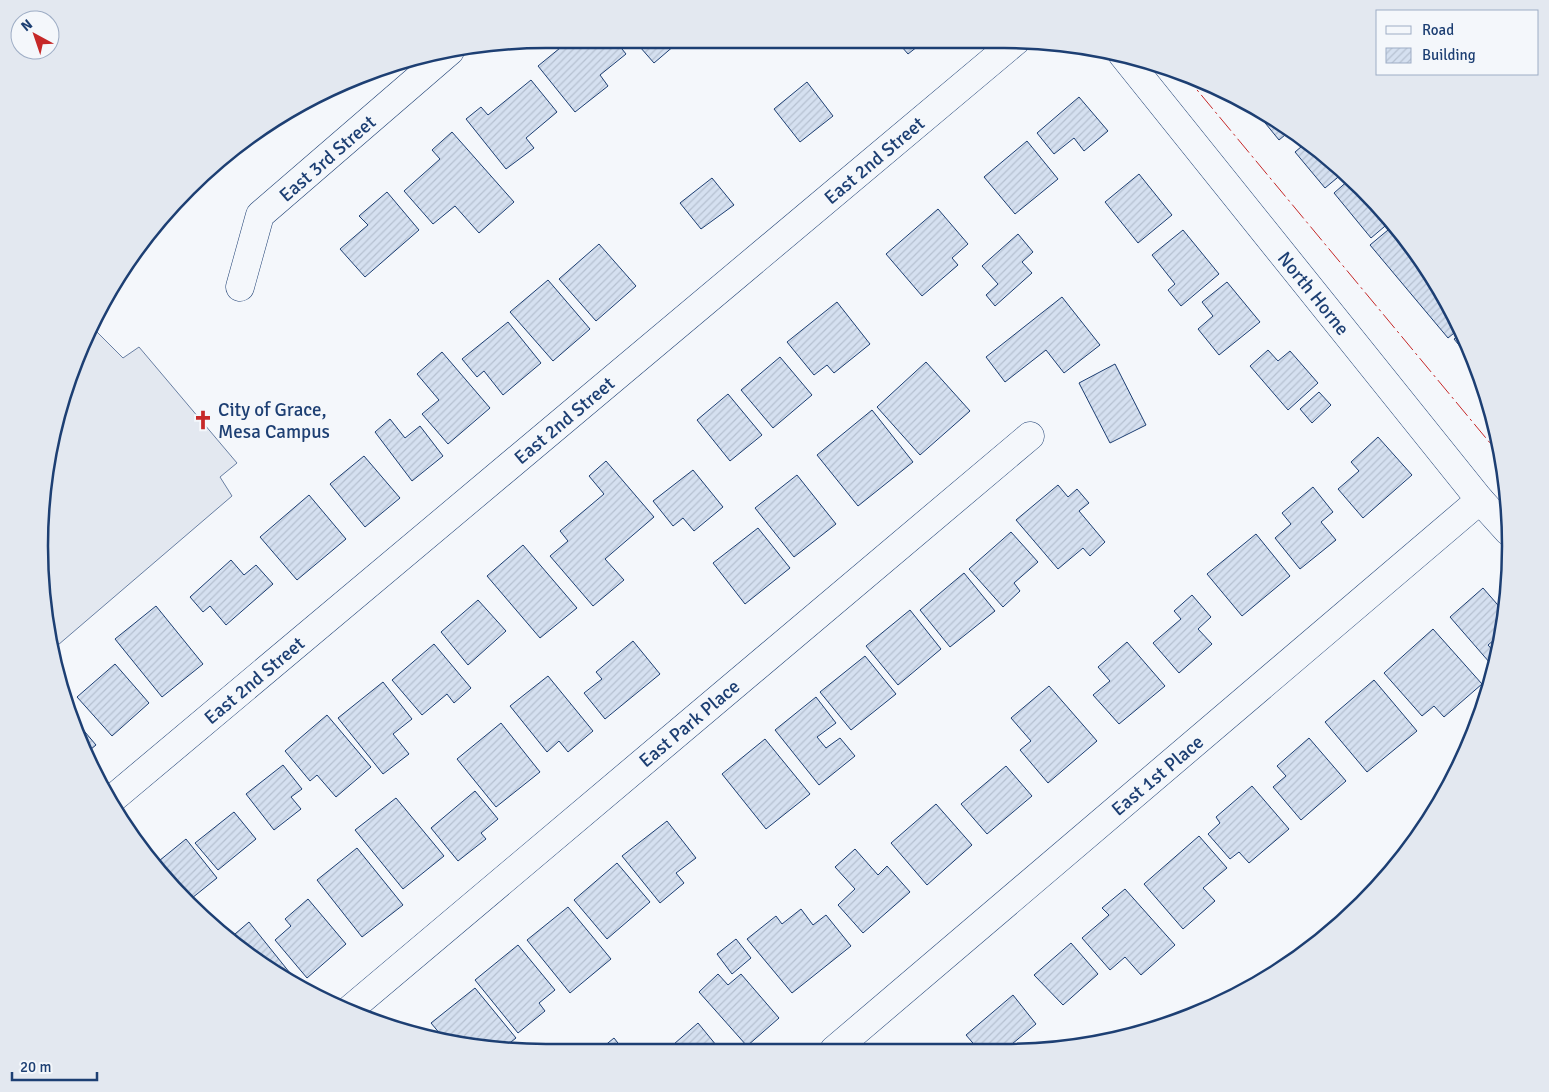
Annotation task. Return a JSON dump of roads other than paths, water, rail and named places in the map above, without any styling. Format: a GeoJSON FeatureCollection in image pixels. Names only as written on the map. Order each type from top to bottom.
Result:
{"type":"FeatureCollection","features":[{"type":"Feature","properties":{"kind":"street","name":"East 2nd Street"},"geometry":{"type":"LineString","coordinates":[[115,797],[1007,48]]}},
{"type":"Feature","properties":{"kind":"street","name":"East 3rd Street"},"geometry":{"type":"LineString","coordinates":[[240,287],[260,215],[443,58]]}},
{"type":"Feature","properties":{"kind":"street","name":"North Horne"},"geometry":{"type":"LineString","coordinates":[[1130,63],[1480,500],[1501,523]]}},
{"type":"Feature","properties":{"kind":"street","name":"East Park Place"},"geometry":{"type":"LineString","coordinates":[[354,1006],[1030,436]]}},
{"type":"Feature","properties":{"kind":"street","name":"East 1st Place"},"geometry":{"type":"LineString","coordinates":[[841,1044],[1480,500]]}},
{"type":"Feature","properties":{"kind":"place","name":"City of Grace, Mesa Campus"},"geometry":{"type":"Point","coordinates":[203,420]}}]}
